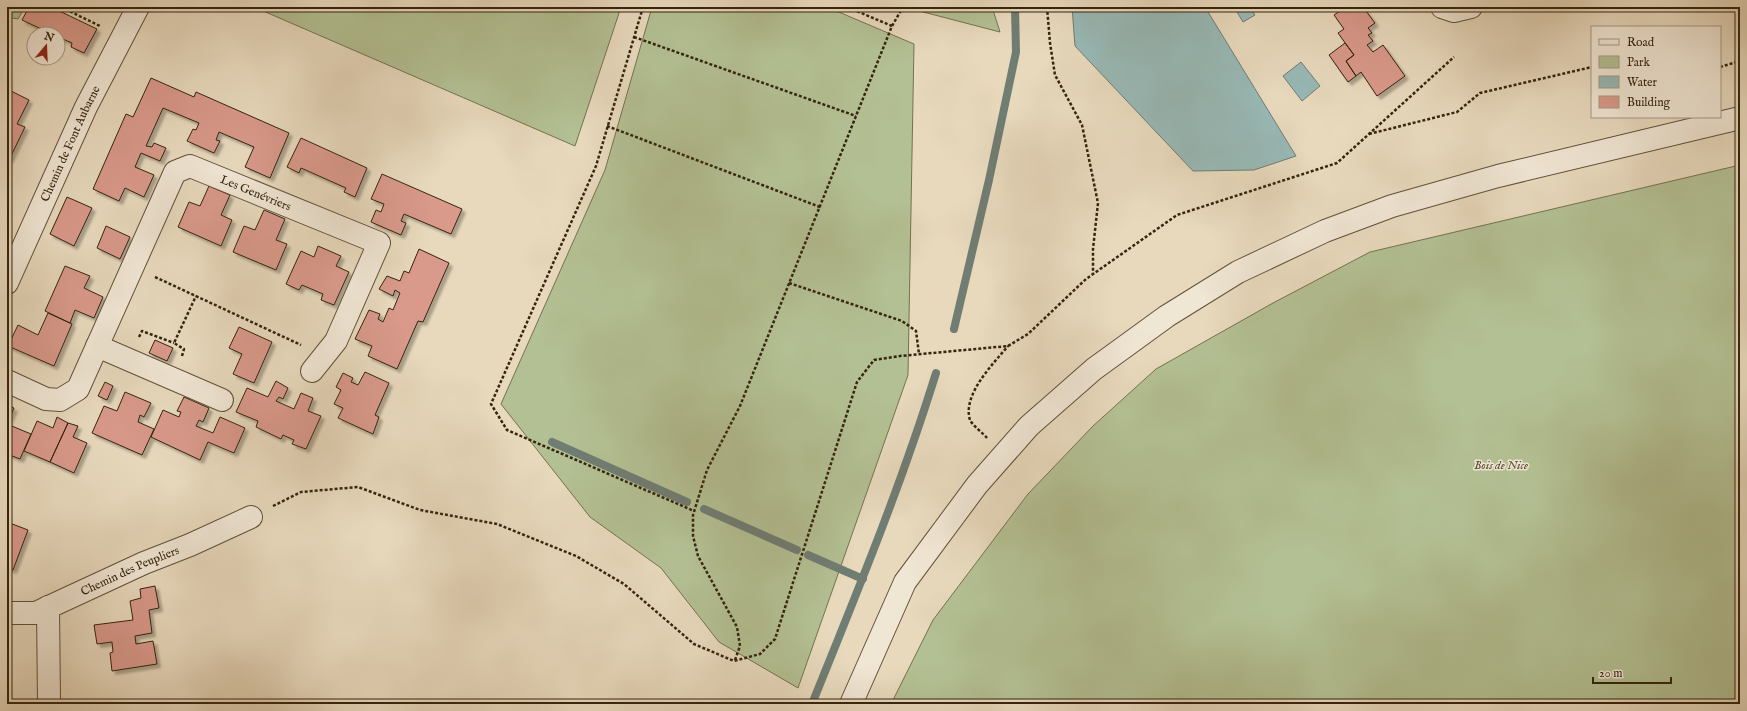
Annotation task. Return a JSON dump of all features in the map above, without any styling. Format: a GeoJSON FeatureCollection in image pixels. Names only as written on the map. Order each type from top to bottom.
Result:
{"type":"FeatureCollection","features":[{"type":"Feature","properties":{"kind":"street","name":"Chemin de Font Aubarne"},"geometry":{"type":"LineString","coordinates":[[7,283],[86,107],[138,7]]}},
{"type":"Feature","properties":{"kind":"street"},"geometry":{"type":"LineString","coordinates":[[1442,7],[1454,11],[1471,7]]}},
{"type":"Feature","properties":{"kind":"street"},"geometry":{"type":"LineString","coordinates":[[851,704],[905,582],[978,485],[1029,426],[1094,369],[1167,316],[1238,272],[1325,231],[1392,206],[1498,176],[1740,118]]}},
{"type":"Feature","properties":{"kind":"street","name":"Les Genévriers"},"geometry":{"type":"LineString","coordinates":[[7,381],[46,399],[60,400],[78,389],[175,172],[190,166],[378,243],[336,341],[318,364]]}},
{"type":"Feature","properties":{"kind":"street"},"geometry":{"type":"LineString","coordinates":[[97,346],[222,400]]}},
{"type":"Feature","properties":{"kind":"street","name":"Chemin des Peupliers"},"geometry":{"type":"LineString","coordinates":[[7,613],[36,613],[144,563],[190,545],[251,517]]}},
{"type":"Feature","properties":{"kind":"street"},"geometry":{"type":"LineString","coordinates":[[48,607],[50,704]]}},
{"type":"Feature","properties":{"kind":"path"},"geometry":{"type":"LineString","coordinates":[[61,7],[102,27]]}},
{"type":"Feature","properties":{"kind":"path"},"geometry":{"type":"LineString","coordinates":[[643,7],[596,166],[492,404],[507,430],[694,511]]}},
{"type":"Feature","properties":{"kind":"path"},"geometry":{"type":"LineString","coordinates":[[847,7],[892,26]]}},
{"type":"Feature","properties":{"kind":"path"},"geometry":{"type":"LineString","coordinates":[[734,661],[740,646],[737,627],[698,556],[693,536],[694,511],[707,470],[740,406],[892,26],[903,7]]}},
{"type":"Feature","properties":{"kind":"path"},"geometry":{"type":"LineString","coordinates":[[1047,7],[1050,43],[1055,75],[1082,125],[1098,203],[1092,275]]}},
{"type":"Feature","properties":{"kind":"path"},"geometry":{"type":"LineString","coordinates":[[634,37],[856,116]]}},
{"type":"Feature","properties":{"kind":"path"},"geometry":{"type":"LineString","coordinates":[[1005,454],[971,422],[968,408],[980,380],[1008,346],[1028,334],[1092,275],[1177,214],[1337,163],[1454,57]]}},
{"type":"Feature","properties":{"kind":"path"},"geometry":{"type":"LineString","coordinates":[[1721,67],[1740,61]]}},
{"type":"Feature","properties":{"kind":"path"},"geometry":{"type":"LineString","coordinates":[[1369,134],[1457,112],[1480,93],[1591,67]]}},
{"type":"Feature","properties":{"kind":"path"},"geometry":{"type":"LineString","coordinates":[[607,126],[820,207]]}},
{"type":"Feature","properties":{"kind":"path"},"geometry":{"type":"LineString","coordinates":[[132,267],[196,296],[318,364]]}},
{"type":"Feature","properties":{"kind":"path"},"geometry":{"type":"LineString","coordinates":[[789,283],[902,321],[916,331],[919,354]]}},
{"type":"Feature","properties":{"kind":"path"},"geometry":{"type":"LineString","coordinates":[[180,361],[184,349],[174,343],[196,296]]}},
{"type":"Feature","properties":{"kind":"path"},"geometry":{"type":"LineString","coordinates":[[251,517],[300,492],[358,487],[420,510],[497,524],[576,556],[624,584],[694,644],[734,661],[760,654],[775,639],[857,382],[874,360],[919,354],[1008,346]]}},
{"type":"Feature","properties":{"kind":"green space"},"geometry":{"type":"Polygon","coordinates":[[[7,7],[25,7],[18,19],[7,17],[7,7]]]}},
{"type":"Feature","properties":{"kind":"green space"},"geometry":{"type":"Polygon","coordinates":[[[254,7],[621,7],[575,146],[254,7]]]}},
{"type":"Feature","properties":{"kind":"green space"},"geometry":{"type":"Polygon","coordinates":[[[652,7],[827,7],[914,44],[908,375],[798,688],[719,642],[661,568],[590,517],[501,404],[605,170],[652,7]]]}},
{"type":"Feature","properties":{"kind":"green space"},"geometry":{"type":"Polygon","coordinates":[[[904,7],[992,7],[1000,32],[904,7]]]}},
{"type":"Feature","properties":{"kind":"green space","name":"Bois de Nice"},"geometry":{"type":"Polygon","coordinates":[[[1740,165],[1740,704],[891,704],[933,620],[1028,494],[1093,426],[1156,369],[1273,303],[1370,252],[1740,165]]]}},
{"type":"Feature","properties":{"kind":"water"},"geometry":{"type":"Polygon","coordinates":[[[1072,7],[1205,7],[1296,156],[1254,170],[1193,171],[1075,46],[1072,7]]]}},
{"type":"Feature","properties":{"kind":"water"},"geometry":{"type":"Polygon","coordinates":[[[1234,7],[1250,7],[1255,15],[1243,22],[1234,7]]]}},
{"type":"Feature","properties":{"kind":"water"},"geometry":{"type":"Polygon","coordinates":[[[1301,62],[1320,86],[1302,101],[1283,76],[1301,62]]]}},
{"type":"Feature","properties":{"kind":"building"},"geometry":{"type":"Polygon","coordinates":[[[29,7],[51,7],[97,29],[84,53],[71,47],[72,43],[66,40],[66,26],[35,26],[22,20],[29,7]]]}},
{"type":"Feature","properties":{"kind":"building"},"geometry":{"type":"Polygon","coordinates":[[[1346,7],[1363,7],[1375,23],[1368,28],[1372,33],[1368,35],[1373,41],[1367,45],[1373,52],[1383,45],[1405,76],[1377,96],[1361,72],[1356,76],[1346,61],[1354,55],[1338,33],[1344,29],[1334,15],[1346,7]]]}},
{"type":"Feature","properties":{"kind":"building"},"geometry":{"type":"Polygon","coordinates":[[[1345,43],[1354,55],[1346,61],[1356,76],[1348,82],[1329,55],[1345,43]]]}},
{"type":"Feature","properties":{"kind":"building"},"geometry":{"type":"Polygon","coordinates":[[[151,78],[194,97],[196,92],[289,133],[270,178],[245,167],[254,147],[219,132],[216,140],[220,141],[214,153],[187,141],[193,129],[196,130],[199,123],[163,108],[146,146],[152,147],[154,143],[166,148],[160,161],[141,153],[135,167],[154,175],[144,197],[125,188],[119,201],[93,189],[126,114],[133,117],[151,78]]]}},
{"type":"Feature","properties":{"kind":"building"},"geometry":{"type":"Polygon","coordinates":[[[7,89],[29,100],[17,124],[25,127],[9,160],[7,159],[7,89]]]}},
{"type":"Feature","properties":{"kind":"building"},"geometry":{"type":"Polygon","coordinates":[[[301,138],[367,168],[355,197],[344,192],[346,188],[301,168],[299,173],[287,167],[301,138]]]}},
{"type":"Feature","properties":{"kind":"building"},"geometry":{"type":"Polygon","coordinates":[[[382,174],[462,209],[451,234],[404,214],[401,221],[406,223],[401,235],[371,222],[376,210],[381,212],[384,204],[371,199],[382,174]]]}},
{"type":"Feature","properties":{"kind":"building"},"geometry":{"type":"Polygon","coordinates":[[[209,186],[230,195],[221,215],[232,220],[221,246],[178,227],[189,202],[200,206],[209,186]]]}},
{"type":"Feature","properties":{"kind":"building"},"geometry":{"type":"Polygon","coordinates":[[[67,197],[92,208],[74,246],[50,234],[67,197]]]}},
{"type":"Feature","properties":{"kind":"building"},"geometry":{"type":"Polygon","coordinates":[[[264,210],[285,219],[276,240],[287,244],[276,270],[233,252],[244,226],[255,230],[264,210]]]}},
{"type":"Feature","properties":{"kind":"building"},"geometry":{"type":"Polygon","coordinates":[[[106,226],[130,237],[120,259],[97,248],[106,226]]]}},
{"type":"Feature","properties":{"kind":"building"},"geometry":{"type":"Polygon","coordinates":[[[318,246],[341,256],[336,266],[349,272],[334,305],[321,300],[323,294],[302,285],[299,290],[286,284],[301,251],[314,257],[318,246]]]}},
{"type":"Feature","properties":{"kind":"building"},"geometry":{"type":"Polygon","coordinates":[[[419,249],[449,263],[423,322],[418,321],[397,369],[368,356],[372,346],[355,339],[369,310],[380,314],[378,319],[383,322],[389,308],[393,310],[400,293],[395,290],[393,296],[379,289],[387,276],[400,281],[404,271],[409,273],[419,249]]]}},
{"type":"Feature","properties":{"kind":"building"},"geometry":{"type":"Polygon","coordinates":[[[65,266],[90,276],[84,288],[103,297],[94,318],[75,310],[70,323],[45,311],[65,266]]]}},
{"type":"Feature","properties":{"kind":"building"},"geometry":{"type":"Polygon","coordinates":[[[48,313],[72,324],[54,366],[8,346],[18,325],[38,335],[48,313]]]}},
{"type":"Feature","properties":{"kind":"building"},"geometry":{"type":"Polygon","coordinates":[[[239,327],[272,342],[254,383],[233,374],[242,354],[229,348],[239,327]]]}},
{"type":"Feature","properties":{"kind":"building"},"geometry":{"type":"Polygon","coordinates":[[[155,340],[173,348],[167,361],[149,353],[155,340]]]}},
{"type":"Feature","properties":{"kind":"building"},"geometry":{"type":"Polygon","coordinates":[[[365,372],[389,383],[375,415],[379,417],[373,434],[338,418],[343,408],[334,404],[341,390],[336,387],[343,373],[353,378],[351,382],[358,385],[365,372]]]}},
{"type":"Feature","properties":{"kind":"building"},"geometry":{"type":"Polygon","coordinates":[[[276,381],[288,388],[283,399],[279,397],[276,401],[294,409],[301,393],[313,398],[308,411],[321,416],[306,449],[292,444],[294,440],[283,435],[281,439],[256,427],[258,421],[236,412],[247,388],[268,397],[276,381]]]}},
{"type":"Feature","properties":{"kind":"building"},"geometry":{"type":"Polygon","coordinates":[[[105,382],[113,386],[107,400],[98,396],[105,382]]]}},
{"type":"Feature","properties":{"kind":"building"},"geometry":{"type":"Polygon","coordinates":[[[125,392],[151,403],[144,417],[140,415],[138,422],[154,429],[142,455],[92,433],[104,406],[117,411],[125,392]]]}},
{"type":"Feature","properties":{"kind":"building"},"geometry":{"type":"Polygon","coordinates":[[[184,397],[209,408],[203,422],[199,420],[196,426],[213,433],[220,417],[245,428],[234,453],[208,442],[200,460],[151,437],[163,410],[179,417],[181,412],[177,411],[184,397]]]}},
{"type":"Feature","properties":{"kind":"building"},"geometry":{"type":"Polygon","coordinates":[[[7,405],[14,408],[7,424],[7,405]]]}},
{"type":"Feature","properties":{"kind":"building"},"geometry":{"type":"Polygon","coordinates":[[[57,417],[68,423],[50,462],[24,451],[37,421],[53,428],[57,417]]]}},
{"type":"Feature","properties":{"kind":"building"},"geometry":{"type":"Polygon","coordinates":[[[68,423],[78,426],[73,437],[87,443],[74,473],[50,462],[68,423]]]}},
{"type":"Feature","properties":{"kind":"building"},"geometry":{"type":"Polygon","coordinates":[[[7,424],[31,434],[20,459],[7,454],[7,424]]]}},
{"type":"Feature","properties":{"kind":"building"},"geometry":{"type":"Polygon","coordinates":[[[7,522],[28,530],[13,570],[7,568],[7,522]]]}},
{"type":"Feature","properties":{"kind":"building"},"geometry":{"type":"Polygon","coordinates":[[[155,586],[159,608],[149,610],[152,633],[135,636],[136,644],[153,641],[157,664],[112,671],[110,653],[113,652],[112,642],[97,644],[94,625],[133,620],[130,601],[141,598],[140,589],[155,586]]]}},
{"type":"Feature","properties":{"kind":"waterway"},"geometry":{"type":"LineString","coordinates":[[954,329],[989,180],[1016,52],[1015,7]]}},
{"type":"Feature","properties":{"kind":"waterway"},"geometry":{"type":"LineString","coordinates":[[812,704],[893,499],[936,373]]}},
{"type":"Feature","properties":{"kind":"waterway"},"geometry":{"type":"LineString","coordinates":[[552,442],[687,502]]}},
{"type":"Feature","properties":{"kind":"waterway"},"geometry":{"type":"LineString","coordinates":[[704,509],[797,550]]}},
{"type":"Feature","properties":{"kind":"waterway"},"geometry":{"type":"LineString","coordinates":[[808,555],[863,579]]}}]}
